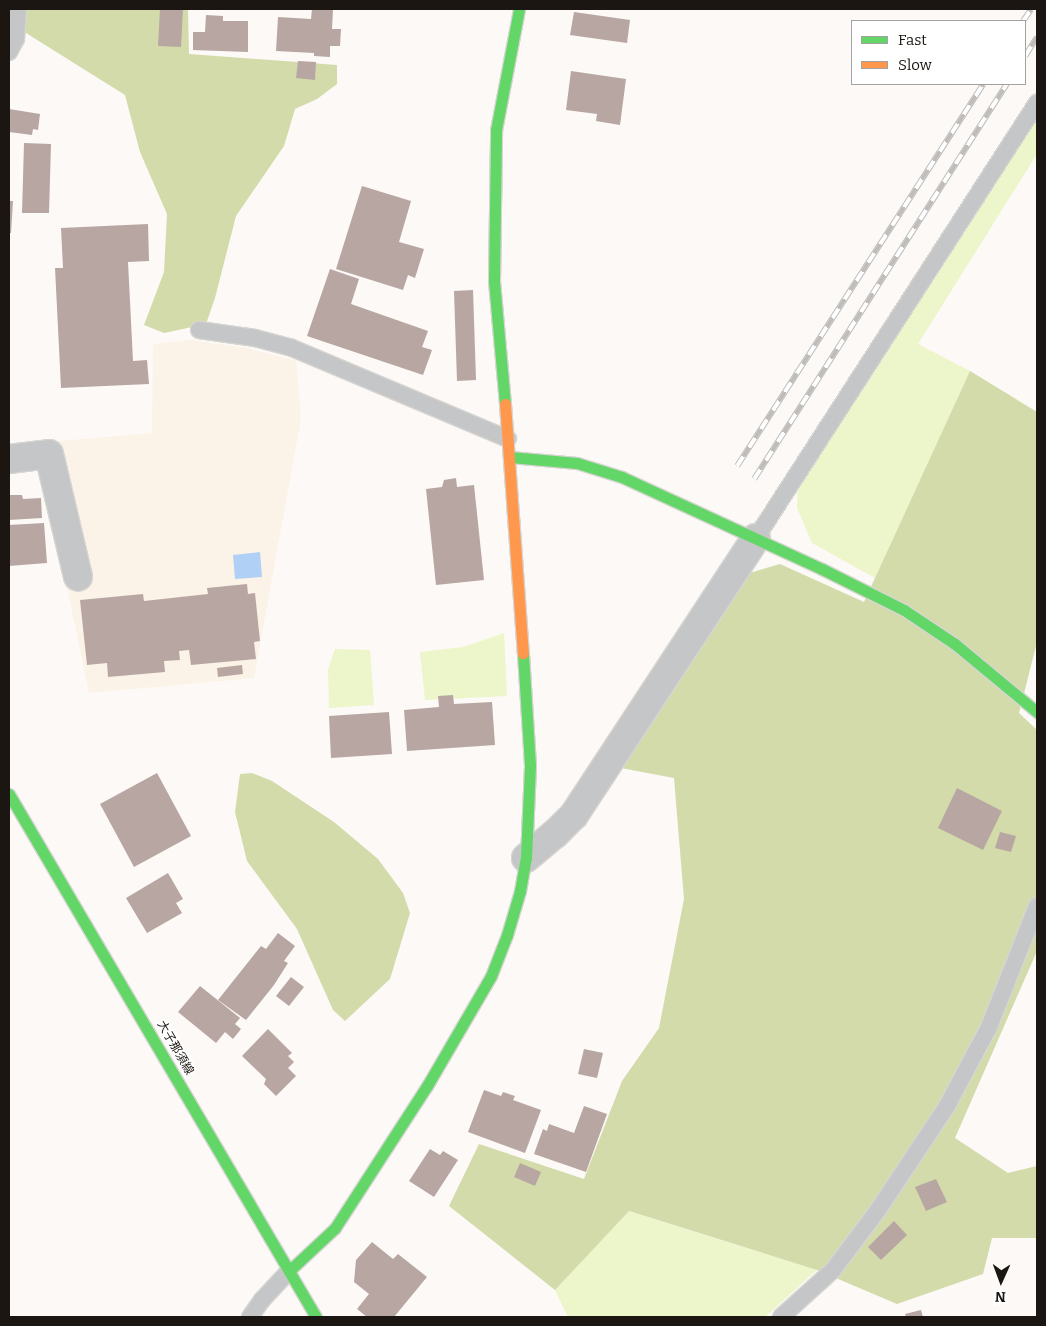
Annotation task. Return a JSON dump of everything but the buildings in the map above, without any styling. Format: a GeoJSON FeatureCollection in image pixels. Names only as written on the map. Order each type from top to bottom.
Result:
{"type":"FeatureCollection","features":[{"type":"Feature","properties":{"kind":"street"},"geometry":{"type":"LineString","coordinates":[[290,1271],[335,1228],[427,1086],[491,976],[508,935],[520,891],[526,858],[530,765],[510,457],[494,281],[496,130],[519,9]]}},
{"type":"Feature","properties":{"kind":"street"},"geometry":{"type":"LineString","coordinates":[[9,459],[48,454],[78,577]]}},
{"type":"Feature","properties":{"kind":"street"},"geometry":{"type":"LineString","coordinates":[[510,457],[577,463],[622,477],[756,538],[904,610],[955,644],[1037,712]]}},
{"type":"Feature","properties":{"kind":"street"},"geometry":{"type":"LineString","coordinates":[[526,858],[574,815],[756,538]]}},
{"type":"Feature","properties":{"kind":"street","name":"大子那須線"},"geometry":{"type":"LineString","coordinates":[[9,794],[316,1317]]}},
{"type":"Feature","properties":{"kind":"lane"},"geometry":{"type":"LineString","coordinates":[[9,52],[16,39],[18,9]]}},
{"type":"Feature","properties":{"kind":"lane"},"geometry":{"type":"LineString","coordinates":[[756,538],[1037,103]]}},
{"type":"Feature","properties":{"kind":"lane"},"geometry":{"type":"LineString","coordinates":[[199,330],[255,338],[292,348],[508,439]]}},
{"type":"Feature","properties":{"kind":"lane"},"geometry":{"type":"LineString","coordinates":[[781,1317],[833,1270],[878,1210],[947,1106],[989,1027],[1037,906]]}},
{"type":"Feature","properties":{"kind":"lane"},"geometry":{"type":"LineString","coordinates":[[250,1317],[262,1300],[290,1271]]}},
{"type":"Feature","properties":{"kind":"shaded area"},"geometry":{"type":"Polygon","coordinates":[[[191,340],[246,348],[296,361],[301,419],[254,678],[89,693],[37,443],[152,433],[153,344],[191,340]]]}},
{"type":"Feature","properties":{"kind":"green space"},"geometry":{"type":"Polygon","coordinates":[[[26,9],[188,9],[189,54],[337,65],[337,84],[317,99],[295,109],[284,146],[236,216],[215,298],[206,324],[164,333],[144,325],[164,272],[167,214],[140,152],[125,95],[26,33],[26,9]]]}},
{"type":"Feature","properties":{"kind":"green space"},"geometry":{"type":"Polygon","coordinates":[[[1037,115],[1037,154],[918,344],[970,371],[875,578],[812,543],[797,508],[798,487],[1037,115]]]}},
{"type":"Feature","properties":{"kind":"green space"},"geometry":{"type":"Polygon","coordinates":[[[970,371],[1037,412],[1037,642],[1019,713],[1037,730],[1037,951],[955,1138],[1008,1173],[1037,1166],[1037,1238],[992,1238],[983,1274],[897,1304],[817,1270],[629,1211],[555,1290],[449,1206],[479,1144],[584,1179],[622,1081],[659,1028],[684,899],[674,778],[621,768],[743,575],[780,564],[864,602],[970,371]]]}},
{"type":"Feature","properties":{"kind":"green space"},"geometry":{"type":"Polygon","coordinates":[[[504,633],[507,696],[425,700],[420,652],[463,647],[504,633]]]}},
{"type":"Feature","properties":{"kind":"green space"},"geometry":{"type":"Polygon","coordinates":[[[335,649],[370,650],[374,705],[329,708],[328,670],[335,649]]]}},
{"type":"Feature","properties":{"kind":"green space"},"geometry":{"type":"Polygon","coordinates":[[[252,773],[272,781],[334,822],[378,859],[403,893],[410,913],[390,979],[345,1021],[333,1010],[297,929],[247,861],[235,812],[240,774],[252,773]]]}},
{"type":"Feature","properties":{"kind":"green space"},"geometry":{"type":"Polygon","coordinates":[[[628,1211],[817,1270],[765,1317],[568,1317],[555,1290],[628,1211]]]}},
{"type":"Feature","properties":{"kind":"water"},"geometry":{"type":"Polygon","coordinates":[[[260,552],[262,577],[235,579],[233,555],[260,552]]]}},
{"type":"Feature","properties":{"kind":"railway"},"geometry":{"type":"LineString","coordinates":[[1024,20],[1031,9]]}},
{"type":"Feature","properties":{"kind":"railway"},"geometry":{"type":"LineString","coordinates":[[1026,54],[1037,37]]}},
{"type":"Feature","properties":{"kind":"railway"},"geometry":{"type":"LineString","coordinates":[[737,466],[982,85]]}},
{"type":"Feature","properties":{"kind":"railway"},"geometry":{"type":"LineString","coordinates":[[754,479],[1006,85]]}},
{"type":"Feature","properties":{"kind":"traffic: fast"},"geometry":{"type":"LineString","coordinates":[[505,404],[494,281],[496,130],[519,9]]}},
{"type":"Feature","properties":{"kind":"traffic: fast"},"geometry":{"type":"LineString","coordinates":[[510,457],[577,463],[622,477],[822,569],[904,610],[955,644],[1037,712]]}},
{"type":"Feature","properties":{"kind":"traffic: fast"},"geometry":{"type":"LineString","coordinates":[[289,1271],[335,1228],[427,1086],[491,976],[507,935],[520,891],[526,858],[530,765],[523,653]]}},
{"type":"Feature","properties":{"kind":"traffic: fast"},"geometry":{"type":"LineString","coordinates":[[9,794],[316,1317]]}},
{"type":"Feature","properties":{"kind":"traffic: slow"},"geometry":{"type":"LineString","coordinates":[[505,404],[523,653]]}}]}
